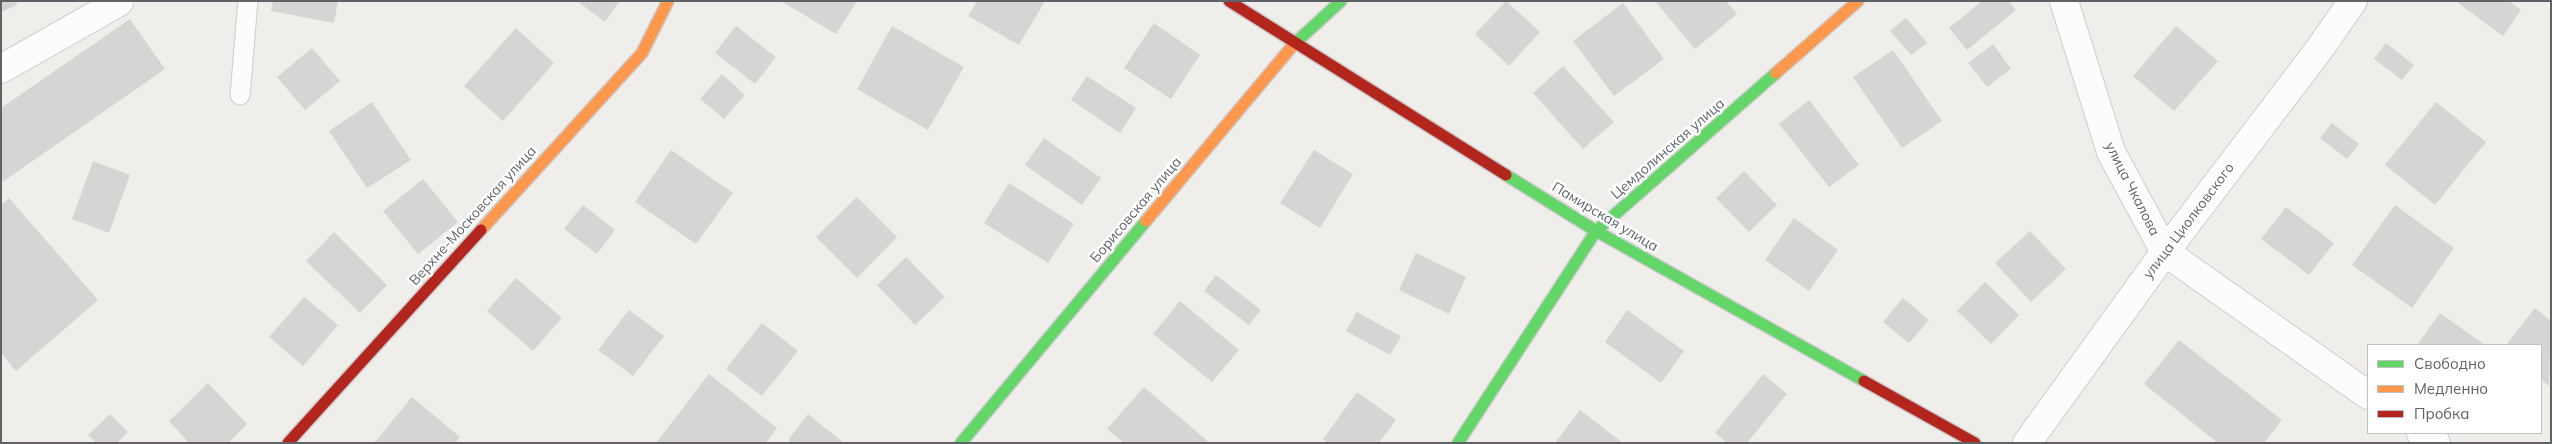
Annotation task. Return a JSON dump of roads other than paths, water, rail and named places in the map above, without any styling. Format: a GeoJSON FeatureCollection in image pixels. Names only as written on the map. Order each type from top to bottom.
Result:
{"type":"FeatureCollection","features":[{"type":"Feature","properties":{"kind":"street","name":"Верхне-Московская улица"},"geometry":{"type":"LineString","coordinates":[[288,443],[642,53],[668,1]]}},
{"type":"Feature","properties":{"kind":"street","name":"Памирская улица"},"geometry":{"type":"LineString","coordinates":[[1229,1],[1596,231],[1975,443]]}},
{"type":"Feature","properties":{"kind":"street","name":"Борисовская улица"},"geometry":{"type":"LineString","coordinates":[[960,443],[1295,43],[1341,1]]}},
{"type":"Feature","properties":{"kind":"street","name":"Цемдолинская улица"},"geometry":{"type":"LineString","coordinates":[[1458,443],[1596,231],[1858,1]]}},
{"type":"Feature","properties":{"kind":"street","name":"улица Чкалова"},"geometry":{"type":"LineString","coordinates":[[2064,1],[2111,152],[2165,252],[2367,394]]}},
{"type":"Feature","properties":{"kind":"street","name":"улица Циолковского"},"geometry":{"type":"LineString","coordinates":[[2027,443],[2165,252],[2318,51],[2353,1]]}},
{"type":"Feature","properties":{"kind":"street"},"geometry":{"type":"LineString","coordinates":[[1,69],[118,2]]}},
{"type":"Feature","properties":{"kind":"street"},"geometry":{"type":"LineString","coordinates":[[2422,434],[2436,443]]}},
{"type":"Feature","properties":{"kind":"lane"},"geometry":{"type":"LineString","coordinates":[[240,95],[248,1]]}}]}
